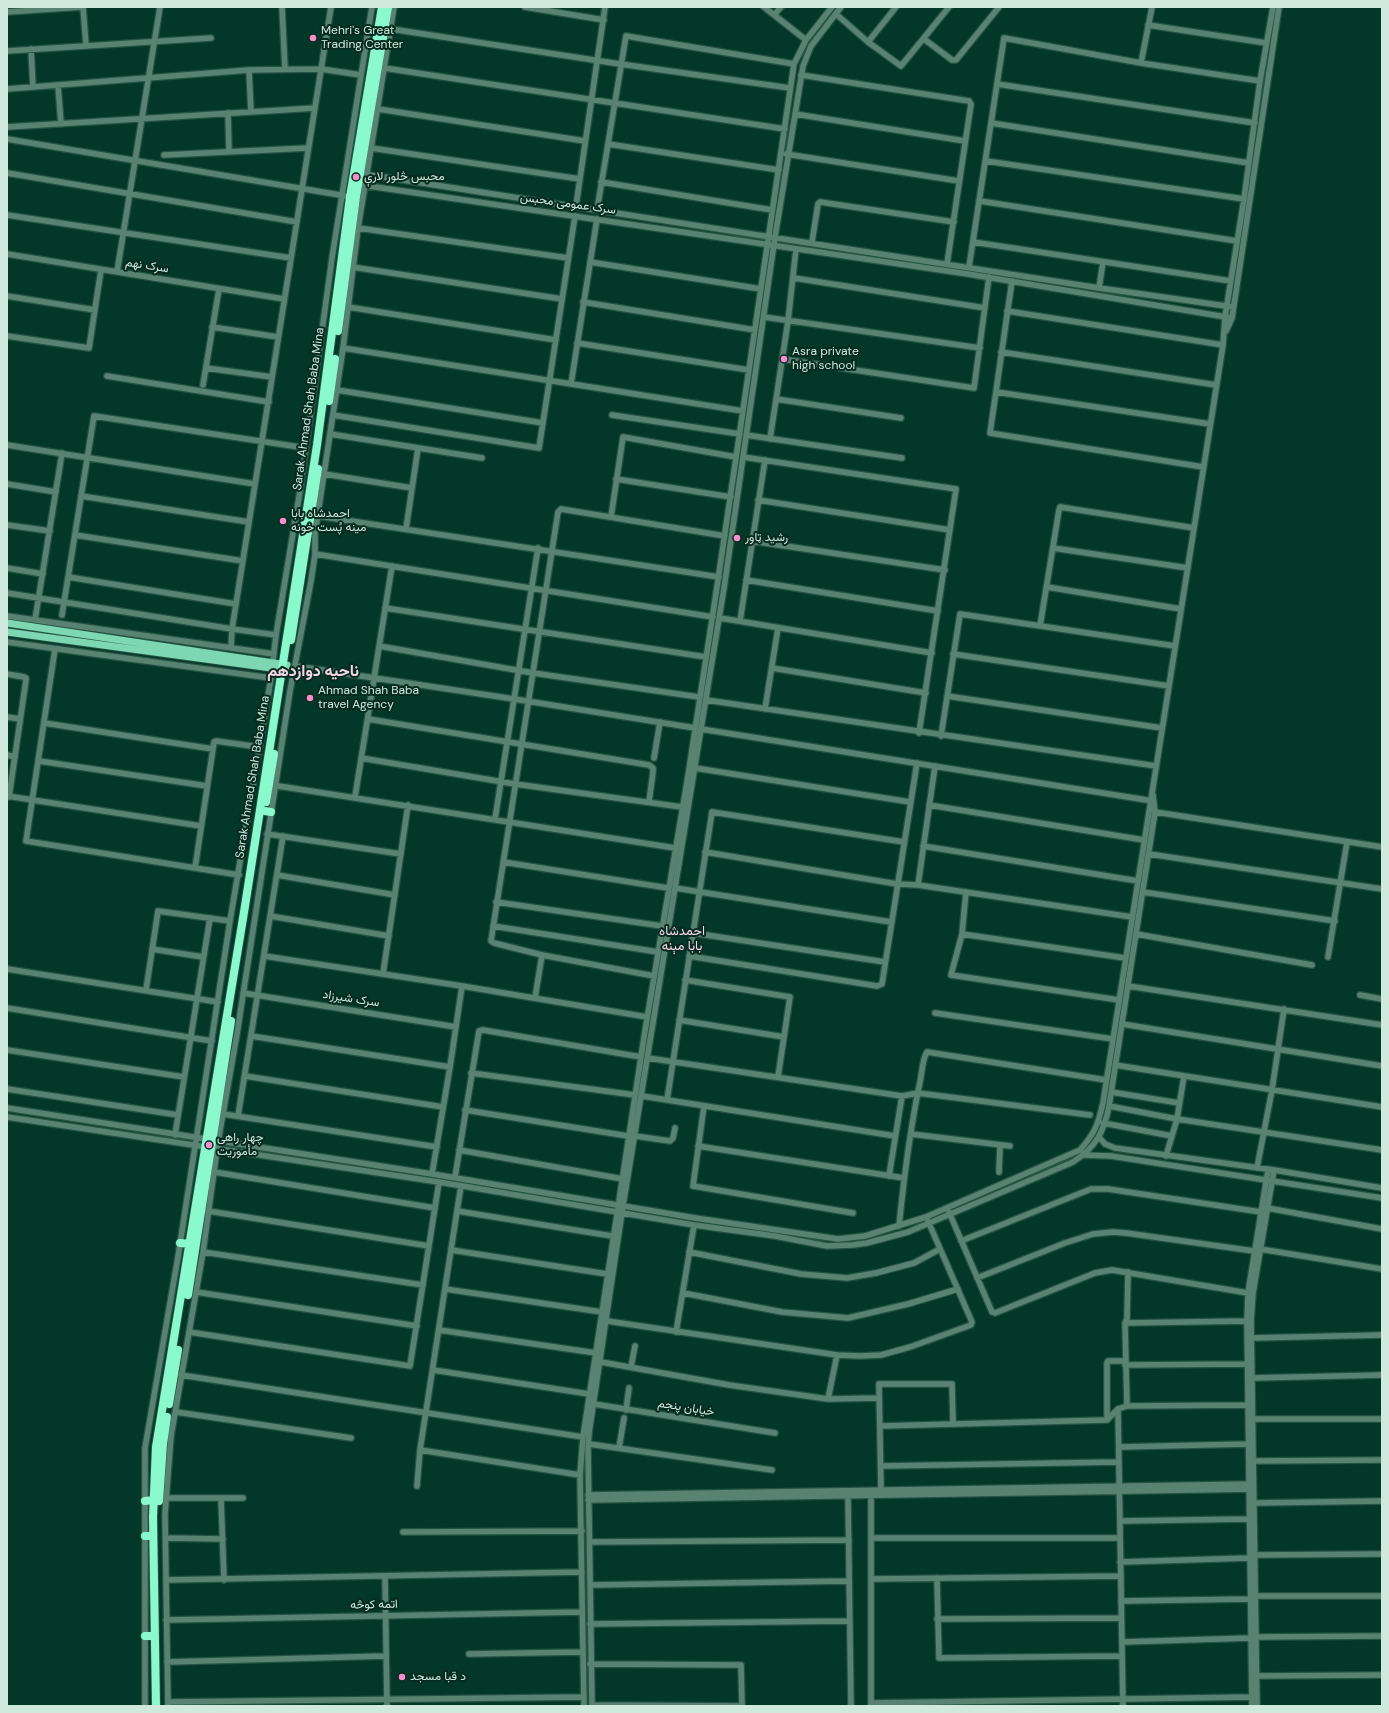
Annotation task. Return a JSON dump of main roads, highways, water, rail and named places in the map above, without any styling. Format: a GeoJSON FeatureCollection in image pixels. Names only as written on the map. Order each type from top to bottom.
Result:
{"type":"FeatureCollection","features":[{"type":"Feature","properties":{"kind":"highway"},"geometry":{"type":"LineString","coordinates":[[166,1705],[158,1520],[161,1460],[166,1419],[268,812],[286,667],[331,385],[349,196],[382,7]]}},
{"type":"Feature","properties":{"kind":"highway"},"geometry":{"type":"LineString","coordinates":[[349,196],[361,185],[388,7]]}},
{"type":"Feature","properties":{"kind":"highway","name":"Sarak Ahmad Shah Baba Mina"},"geometry":{"type":"LineString","coordinates":[[212,1144],[286,667]]}},
{"type":"Feature","properties":{"kind":"highway"},"geometry":{"type":"LineString","coordinates":[[156,1706],[155,1636],[149,1536],[149,1500],[157,1441],[190,1244],[212,1144]]}},
{"type":"Feature","properties":{"kind":"highway"},"geometry":{"type":"LineString","coordinates":[[180,1243],[190,1244]]}},
{"type":"Feature","properties":{"kind":"highway"},"geometry":{"type":"LineString","coordinates":[[145,1636],[155,1636]]}},
{"type":"Feature","properties":{"kind":"main road"},"geometry":{"type":"LineString","coordinates":[[7,623],[273,666]]}},
{"type":"Feature","properties":{"kind":"main road"},"geometry":{"type":"LineString","coordinates":[[7,632],[286,667]]}},
{"type":"Feature","properties":{"kind":"place","name":"Mehri's Great Trading Center"},"geometry":{"type":"Point","coordinates":[313,38]}},
{"type":"Feature","properties":{"kind":"place","name":"محبس څلور لارې"},"geometry":{"type":"Point","coordinates":[356,177]}},
{"type":"Feature","properties":{"kind":"place","name":"Asra private high school"},"geometry":{"type":"Point","coordinates":[784,359]}},
{"type":"Feature","properties":{"kind":"place","name":"احمدشاه بابا مینه پُست خونه"},"geometry":{"type":"Point","coordinates":[283,521]}},
{"type":"Feature","properties":{"kind":"place","name":"رشید ټاور"},"geometry":{"type":"Point","coordinates":[737,538]}},
{"type":"Feature","properties":{"kind":"place","name":"Ahmad Shah Baba travel Agency"},"geometry":{"type":"Point","coordinates":[310,698]}},
{"type":"Feature","properties":{"kind":"place","name":"چهار راهی مأموریت"},"geometry":{"type":"Point","coordinates":[209,1145]}},
{"type":"Feature","properties":{"kind":"place","name":"د قبا مسجد"},"geometry":{"type":"Point","coordinates":[402,1677]}},
{"type":"Feature","properties":{"kind":"district","name":"ناحیه دوازدهم"},"geometry":{"type":"Point","coordinates":[313,672]}},
{"type":"Feature","properties":{"kind":"district","name":"احمدشاه بابا مېنه"},"geometry":{"type":"Point","coordinates":[682,940]}}]}
